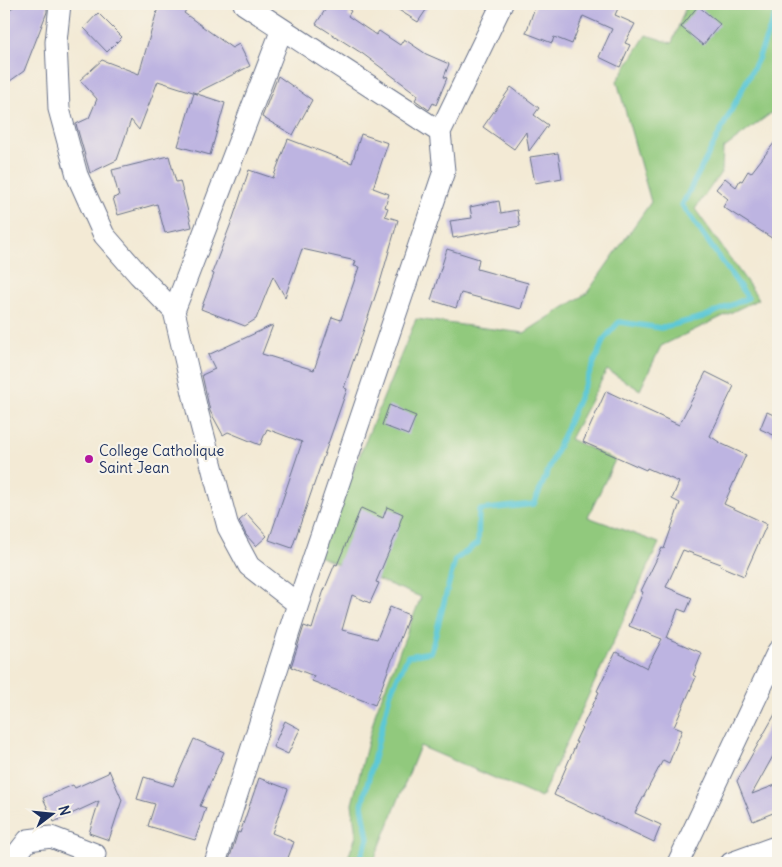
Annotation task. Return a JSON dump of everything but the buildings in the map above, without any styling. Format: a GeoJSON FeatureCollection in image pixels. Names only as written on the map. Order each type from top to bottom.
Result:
{"type":"FeatureCollection","features":[{"type":"Feature","properties":{"kind":"street"},"geometry":{"type":"LineString","coordinates":[[60,4],[56,42],[59,109],[77,175],[104,235],[174,311],[196,410],[228,527],[249,566],[298,604]]}},
{"type":"Feature","properties":{"kind":"street"},"geometry":{"type":"LineString","coordinates":[[244,4],[440,132]]}},
{"type":"Feature","properties":{"kind":"street"},"geometry":{"type":"LineString","coordinates":[[214,863],[298,604],[444,171],[440,132],[502,4]]}},
{"type":"Feature","properties":{"kind":"street"},"geometry":{"type":"LineString","coordinates":[[174,311],[282,29]]}},
{"type":"Feature","properties":{"kind":"street"},"geometry":{"type":"LineString","coordinates":[[678,863],[778,651]]}},
{"type":"Feature","properties":{"kind":"street"},"geometry":{"type":"LineString","coordinates":[[10,863],[28,840],[51,837],[95,854]]}},
{"type":"Feature","properties":{"kind":"street"},"geometry":{"type":"LineString","coordinates":[[731,863],[778,846]]}},
{"type":"Feature","properties":{"kind":"green space"},"geometry":{"type":"Polygon","coordinates":[[[687,4],[778,4],[778,108],[723,149],[722,171],[695,209],[759,299],[661,346],[640,390],[607,370],[570,439],[615,460],[588,517],[659,543],[541,798],[420,746],[373,863],[346,863],[356,836],[352,804],[376,711],[421,597],[318,556],[416,319],[524,333],[587,293],[651,202],[617,81],[646,35],[672,43],[687,4]]]}},
{"type":"Feature","properties":{"kind":"waterway"},"geometry":{"type":"LineString","coordinates":[[358,863],[368,839],[362,805],[391,691],[408,656],[431,652],[455,560],[478,543],[479,510],[534,504],[604,339],[619,322],[661,328],[703,317],[748,298],[682,205],[758,59],[778,8]]}},
{"type":"Feature","properties":{"kind":"place","name":"College Catholique Saint Jean"},"geometry":{"type":"Point","coordinates":[89,459]}}]}
